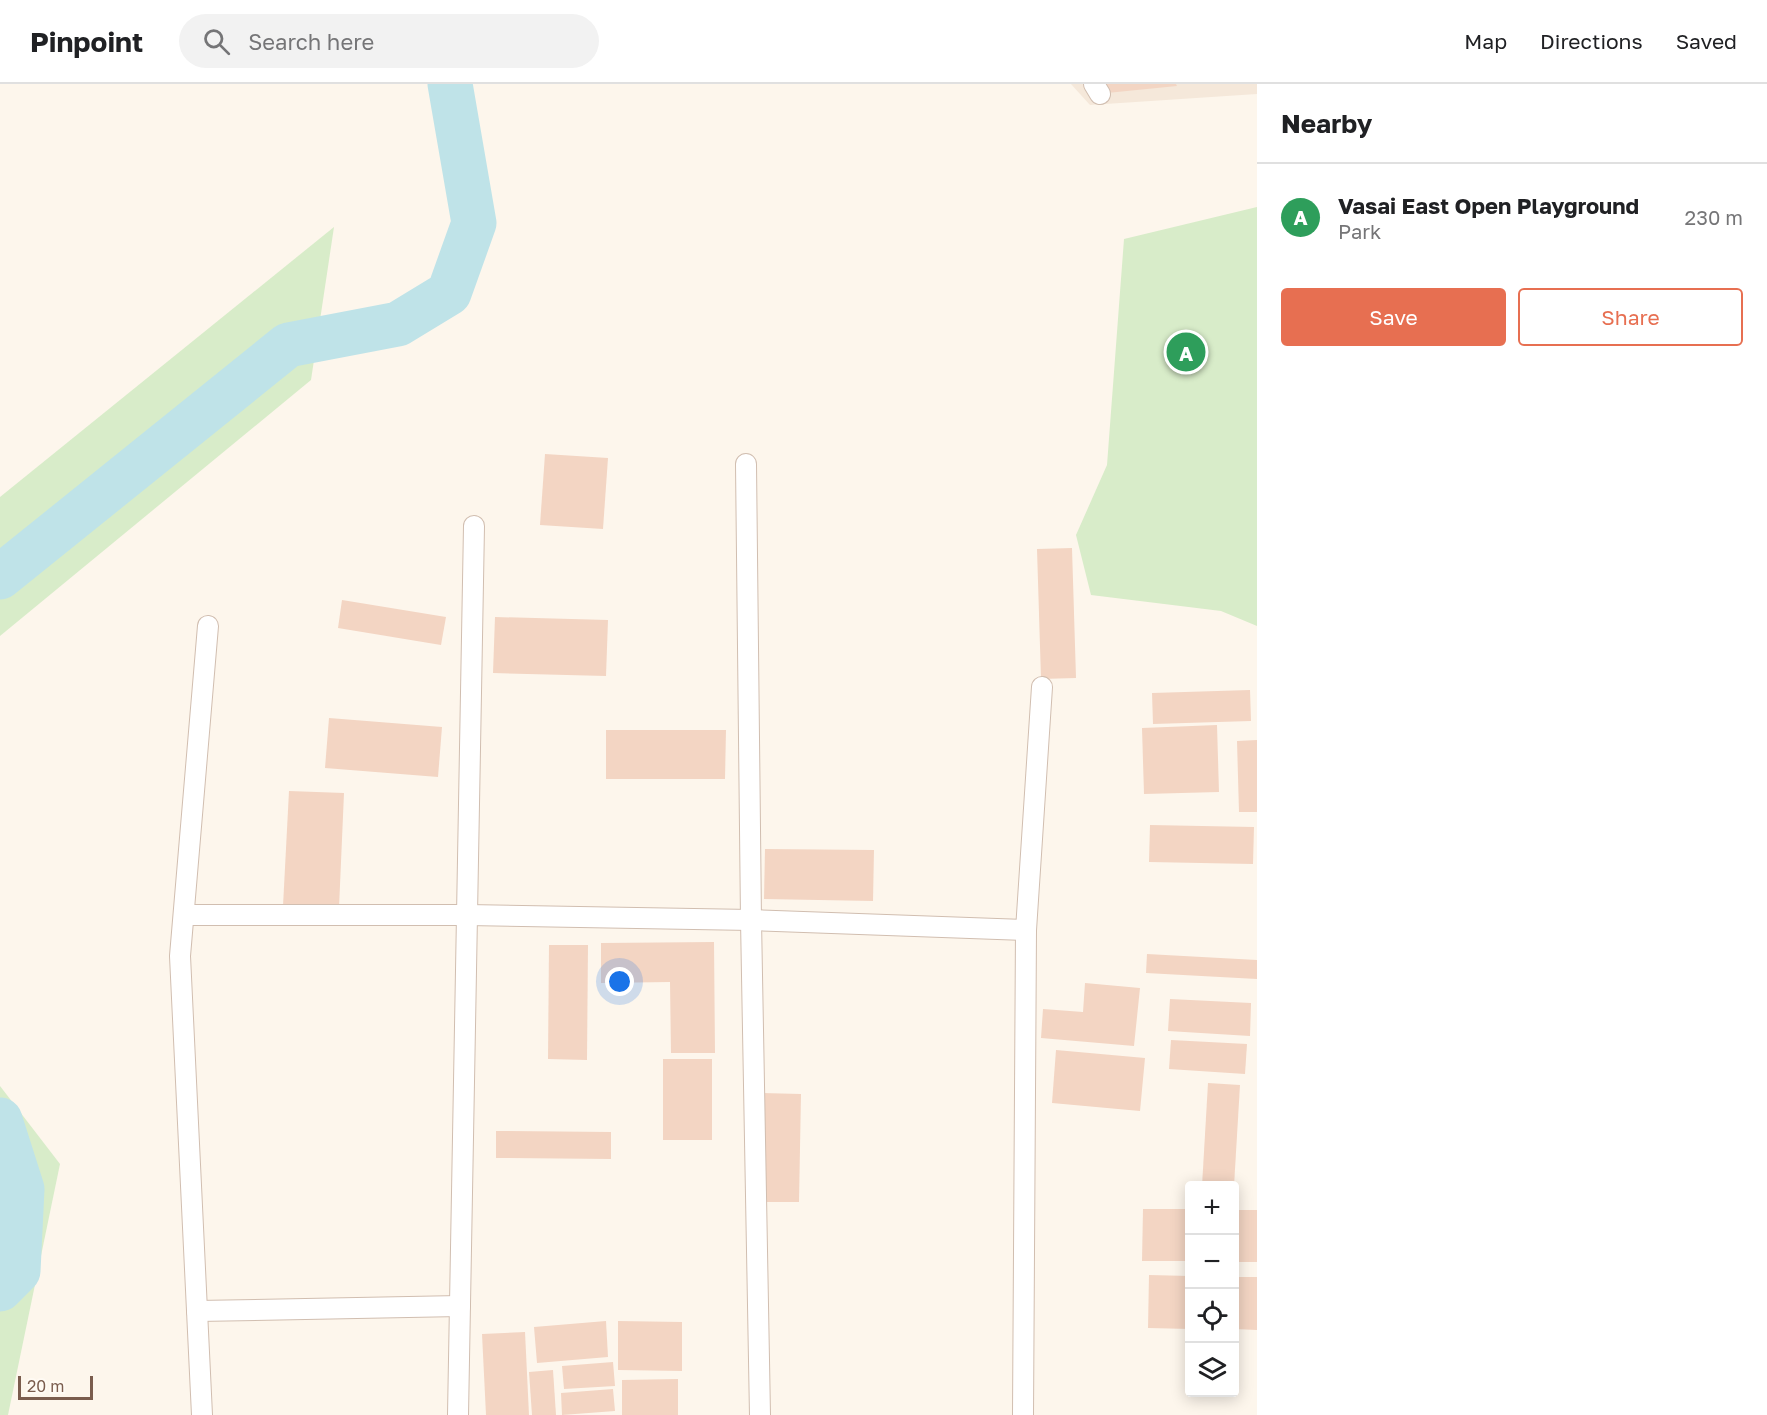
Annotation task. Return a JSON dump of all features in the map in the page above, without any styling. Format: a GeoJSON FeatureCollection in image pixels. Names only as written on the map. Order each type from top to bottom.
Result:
{"type":"FeatureCollection","features":[{"type":"Feature","properties":{"kind":"street"},"geometry":{"type":"LineString","coordinates":[[746,464],[760,1415]]}},
{"type":"Feature","properties":{"kind":"street"},"geometry":{"type":"LineString","coordinates":[[458,1415],[474,526]]}},
{"type":"Feature","properties":{"kind":"street"},"geometry":{"type":"LineString","coordinates":[[202,1415],[180,956],[208,626]]}},
{"type":"Feature","properties":{"kind":"street"},"geometry":{"type":"LineString","coordinates":[[1023,1415],[1026,930],[1042,687]]}},
{"type":"Feature","properties":{"kind":"street"},"geometry":{"type":"LineString","coordinates":[[184,915],[467,915],[751,920],[1026,930]]}},
{"type":"Feature","properties":{"kind":"street"},"geometry":{"type":"LineString","coordinates":[[197,1311],[460,1306]]}},
{"type":"Feature","properties":{"kind":"shaded area"},"geometry":{"type":"Polygon","coordinates":[[[1071,84],[1257,84],[1257,94],[1090,105],[1071,84]]]}},
{"type":"Feature","properties":{"kind":"green space"},"geometry":{"type":"Polygon","coordinates":[[[1257,207],[1257,626],[1221,611],[1091,595],[1076,535],[1107,465],[1124,239],[1257,207]]]}},
{"type":"Feature","properties":{"kind":"green space"},"geometry":{"type":"Polygon","coordinates":[[[334,227],[311,380],[0,636],[0,497],[334,227]]]}},
{"type":"Feature","properties":{"kind":"green space"},"geometry":{"type":"Polygon","coordinates":[[[0,1086],[60,1164],[8,1415],[0,1415],[0,1086]]]}},
{"type":"Feature","properties":{"kind":"building"},"geometry":{"type":"Polygon","coordinates":[[[1107,84],[1176,84],[1177,86],[1107,93],[1107,84]]]}},
{"type":"Feature","properties":{"kind":"building"},"geometry":{"type":"Polygon","coordinates":[[[545,454],[608,458],[603,529],[540,525],[545,454]]]}},
{"type":"Feature","properties":{"kind":"building"},"geometry":{"type":"Polygon","coordinates":[[[1072,548],[1076,678],[1041,679],[1037,549],[1072,548]]]}},
{"type":"Feature","properties":{"kind":"building"},"geometry":{"type":"Polygon","coordinates":[[[342,600],[446,617],[441,645],[338,628],[342,600]]]}},
{"type":"Feature","properties":{"kind":"building"},"geometry":{"type":"Polygon","coordinates":[[[495,617],[608,620],[606,676],[493,673],[495,617]]]}},
{"type":"Feature","properties":{"kind":"building"},"geometry":{"type":"Polygon","coordinates":[[[1250,690],[1251,721],[1153,724],[1152,693],[1250,690]]]}},
{"type":"Feature","properties":{"kind":"building"},"geometry":{"type":"Polygon","coordinates":[[[329,718],[442,727],[438,777],[325,768],[329,718]]]}},
{"type":"Feature","properties":{"kind":"building"},"geometry":{"type":"Polygon","coordinates":[[[1217,725],[1219,792],[1144,794],[1142,728],[1217,725]]]}},
{"type":"Feature","properties":{"kind":"building"},"geometry":{"type":"Polygon","coordinates":[[[606,730],[726,730],[725,779],[606,779],[606,730]]]}},
{"type":"Feature","properties":{"kind":"building"},"geometry":{"type":"Polygon","coordinates":[[[1257,740],[1257,812],[1239,812],[1237,741],[1257,740]]]}},
{"type":"Feature","properties":{"kind":"building"},"geometry":{"type":"Polygon","coordinates":[[[289,791],[344,793],[339,908],[283,906],[289,791]]]}},
{"type":"Feature","properties":{"kind":"building"},"geometry":{"type":"Polygon","coordinates":[[[1150,825],[1254,827],[1253,864],[1149,862],[1150,825]]]}},
{"type":"Feature","properties":{"kind":"building"},"geometry":{"type":"Polygon","coordinates":[[[765,849],[874,850],[873,901],[764,899],[765,849]]]}},
{"type":"Feature","properties":{"kind":"building"},"geometry":{"type":"Polygon","coordinates":[[[714,942],[715,1053],[671,1053],[670,982],[601,983],[601,943],[714,942]]]}},
{"type":"Feature","properties":{"kind":"building"},"geometry":{"type":"Polygon","coordinates":[[[549,945],[588,945],[587,1060],[548,1059],[549,945]]]}},
{"type":"Feature","properties":{"kind":"building"},"geometry":{"type":"Polygon","coordinates":[[[1147,954],[1257,960],[1257,979],[1146,973],[1147,954]]]}},
{"type":"Feature","properties":{"kind":"building"},"geometry":{"type":"Polygon","coordinates":[[[1085,983],[1140,988],[1134,1046],[1041,1038],[1043,1009],[1083,1012],[1085,983]]]}},
{"type":"Feature","properties":{"kind":"building"},"geometry":{"type":"Polygon","coordinates":[[[1170,999],[1251,1003],[1250,1036],[1168,1031],[1170,999]]]}},
{"type":"Feature","properties":{"kind":"building"},"geometry":{"type":"Polygon","coordinates":[[[1171,1040],[1247,1044],[1245,1074],[1169,1069],[1171,1040]]]}},
{"type":"Feature","properties":{"kind":"building"},"geometry":{"type":"Polygon","coordinates":[[[1056,1050],[1145,1058],[1140,1111],[1052,1103],[1056,1050]]]}},
{"type":"Feature","properties":{"kind":"building"},"geometry":{"type":"Polygon","coordinates":[[[663,1059],[712,1059],[712,1140],[663,1140],[663,1059]]]}},
{"type":"Feature","properties":{"kind":"building"},"geometry":{"type":"Polygon","coordinates":[[[1208,1083],[1240,1085],[1234,1181],[1202,1181],[1208,1083]]]}},
{"type":"Feature","properties":{"kind":"building"},"geometry":{"type":"Polygon","coordinates":[[[760,1093],[801,1094],[799,1202],[758,1202],[760,1093]]]}},
{"type":"Feature","properties":{"kind":"building"},"geometry":{"type":"Polygon","coordinates":[[[496,1131],[611,1132],[611,1159],[496,1158],[496,1131]]]}},
{"type":"Feature","properties":{"kind":"building"},"geometry":{"type":"Polygon","coordinates":[[[1143,1209],[1185,1209],[1185,1261],[1142,1261],[1143,1209]]]}},
{"type":"Feature","properties":{"kind":"building"},"geometry":{"type":"Polygon","coordinates":[[[1239,1210],[1257,1210],[1257,1262],[1239,1262],[1239,1210]]]}},
{"type":"Feature","properties":{"kind":"building"},"geometry":{"type":"Polygon","coordinates":[[[1149,1275],[1185,1276],[1185,1329],[1148,1328],[1149,1275]]]}},
{"type":"Feature","properties":{"kind":"building"},"geometry":{"type":"Polygon","coordinates":[[[1239,1277],[1257,1277],[1257,1330],[1239,1329],[1239,1277]]]}},
{"type":"Feature","properties":{"kind":"building"},"geometry":{"type":"Polygon","coordinates":[[[606,1321],[608,1357],[537,1363],[534,1327],[606,1321]]]}},
{"type":"Feature","properties":{"kind":"building"},"geometry":{"type":"Polygon","coordinates":[[[618,1321],[682,1322],[682,1371],[618,1370],[618,1321]]]}},
{"type":"Feature","properties":{"kind":"building"},"geometry":{"type":"Polygon","coordinates":[[[525,1332],[529,1415],[486,1415],[482,1334],[525,1332]]]}},
{"type":"Feature","properties":{"kind":"building"},"geometry":{"type":"Polygon","coordinates":[[[613,1362],[615,1386],[564,1389],[562,1366],[613,1362]]]}},
{"type":"Feature","properties":{"kind":"building"},"geometry":{"type":"Polygon","coordinates":[[[553,1370],[556,1415],[532,1415],[529,1372],[553,1370]]]}},
{"type":"Feature","properties":{"kind":"building"},"geometry":{"type":"Polygon","coordinates":[[[678,1379],[678,1415],[622,1415],[622,1380],[678,1379]]]}},
{"type":"Feature","properties":{"kind":"building"},"geometry":{"type":"Polygon","coordinates":[[[613,1389],[615,1411],[562,1415],[561,1393],[613,1389]]]}},
{"type":"Feature","properties":{"kind":"waterway"},"geometry":{"type":"LineString","coordinates":[[0,577],[288,345],[398,324],[449,293],[474,223],[450,84]]}},
{"type":"Feature","properties":{"kind":"waterway"},"geometry":{"type":"LineString","coordinates":[[0,1120],[22,1189],[18,1271],[0,1289]]}},
{"type":"Feature","properties":{"kind":"place","name":"Vasai East Open Playground"},"geometry":{"type":"Point","coordinates":[1186,352]}}]}
